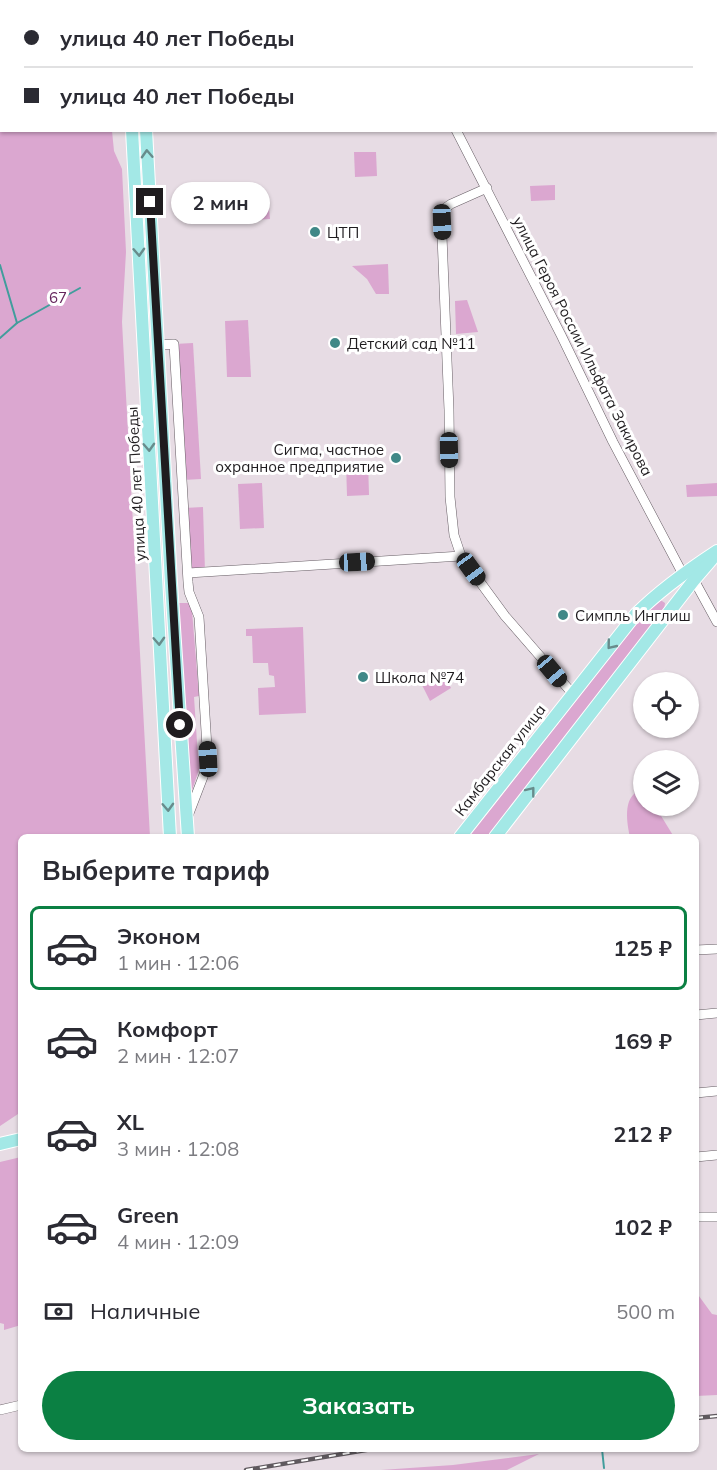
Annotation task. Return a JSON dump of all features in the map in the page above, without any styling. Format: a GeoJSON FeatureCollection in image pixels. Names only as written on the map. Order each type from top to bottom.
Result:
{"type":"FeatureCollection","features":[{"type":"Feature","properties":{"kind":"main road","name":"улица 40 лет Победы"},"geometry":{"type":"LineString","coordinates":[[132,132],[170,834]]}},
{"type":"Feature","properties":{"kind":"main road","name":"улица 40 лет Победы"},"geometry":{"type":"LineString","coordinates":[[146,132],[167,522],[188,834]]}},
{"type":"Feature","properties":{"kind":"main road","name":"Камбарская улица"},"geometry":{"type":"LineString","coordinates":[[462,834],[636,614],[655,595],[682,574],[717,553]]}},
{"type":"Feature","properties":{"kind":"main road","name":"Камбарская улица"},"geometry":{"type":"LineString","coordinates":[[497,834],[667,614],[717,553]]}},
{"type":"Feature","properties":{"kind":"main road"},"geometry":{"type":"LineString","coordinates":[[655,595],[664,596],[668,603],[667,614]]}},
{"type":"Feature","properties":{"kind":"main road"},"geometry":{"type":"LineString","coordinates":[[0,1144],[18,1140]]}},
{"type":"Feature","properties":{"kind":"street","name":"улица Героя России Ильфата Закирова"},"geometry":{"type":"LineString","coordinates":[[457,132],[682,574],[692,583],[717,622]]}},
{"type":"Feature","properties":{"kind":"street"},"geometry":{"type":"LineString","coordinates":[[486,188],[441,211],[450,497],[454,535],[461,556],[505,616],[572,693]]}},
{"type":"Feature","properties":{"kind":"street"},"geometry":{"type":"LineString","coordinates":[[157,345],[174,344],[189,592],[199,617],[208,764],[187,820]]}},
{"type":"Feature","properties":{"kind":"street"},"geometry":{"type":"LineString","coordinates":[[167,522],[185,521]]}},
{"type":"Feature","properties":{"kind":"street"},"geometry":{"type":"LineString","coordinates":[[188,573],[461,556]]}},
{"type":"Feature","properties":{"kind":"street"},"geometry":{"type":"LineString","coordinates":[[699,950],[717,949]]}},
{"type":"Feature","properties":{"kind":"street"},"geometry":{"type":"LineString","coordinates":[[699,1015],[717,1013]]}},
{"type":"Feature","properties":{"kind":"street"},"geometry":{"type":"LineString","coordinates":[[699,1094],[717,1091]]}},
{"type":"Feature","properties":{"kind":"street"},"geometry":{"type":"LineString","coordinates":[[699,1157],[717,1155]]}},
{"type":"Feature","properties":{"kind":"street"},"geometry":{"type":"LineString","coordinates":[[699,1217],[717,1217]]}},
{"type":"Feature","properties":{"kind":"street"},"geometry":{"type":"LineString","coordinates":[[0,1410],[18,1406]]}},
{"type":"Feature","properties":{"kind":"green space","name":"67"},"geometry":{"type":"Polygon","coordinates":[[[0,132],[112,132],[114,151],[122,169],[126,252],[122,322],[150,834],[18,834],[18,1114],[0,1126],[0,132]]]}},
{"type":"Feature","properties":{"kind":"green space"},"geometry":{"type":"Polygon","coordinates":[[[354,152],[376,152],[377,176],[355,177],[354,152]]]}},
{"type":"Feature","properties":{"kind":"green space"},"geometry":{"type":"Polygon","coordinates":[[[555,185],[555,200],[531,201],[530,186],[555,185]]]}},
{"type":"Feature","properties":{"kind":"green space"},"geometry":{"type":"Polygon","coordinates":[[[268,196],[270,219],[202,223],[201,199],[268,196]]]}},
{"type":"Feature","properties":{"kind":"green space"},"geometry":{"type":"Polygon","coordinates":[[[388,264],[389,294],[376,294],[367,279],[352,266],[388,264]]]}},
{"type":"Feature","properties":{"kind":"green space"},"geometry":{"type":"Polygon","coordinates":[[[467,300],[478,332],[456,334],[455,301],[467,300]]]}},
{"type":"Feature","properties":{"kind":"green space"},"geometry":{"type":"Polygon","coordinates":[[[248,320],[251,377],[227,377],[225,321],[248,320]]]}},
{"type":"Feature","properties":{"kind":"green space"},"geometry":{"type":"Polygon","coordinates":[[[193,343],[201,479],[183,480],[174,344],[193,343]]]}},
{"type":"Feature","properties":{"kind":"green space"},"geometry":{"type":"Polygon","coordinates":[[[368,461],[369,495],[347,496],[346,462],[368,461]]]}},
{"type":"Feature","properties":{"kind":"green space"},"geometry":{"type":"Polygon","coordinates":[[[262,483],[264,528],[240,529],[238,484],[262,483]]]}},
{"type":"Feature","properties":{"kind":"green space"},"geometry":{"type":"Polygon","coordinates":[[[717,483],[717,496],[687,497],[686,485],[717,483]]]}},
{"type":"Feature","properties":{"kind":"green space"},"geometry":{"type":"Polygon","coordinates":[[[203,507],[205,572],[188,573],[184,508],[203,507]]]}},
{"type":"Feature","properties":{"kind":"green space"},"geometry":{"type":"Polygon","coordinates":[[[659,599],[665,603],[664,610],[489,834],[471,834],[652,604],[659,599]]]}},
{"type":"Feature","properties":{"kind":"green space"},"geometry":{"type":"Polygon","coordinates":[[[179,603],[189,603],[192,611],[199,696],[194,697],[198,757],[202,761],[190,796],[179,603]]]}},
{"type":"Feature","properties":{"kind":"green space"},"geometry":{"type":"Polygon","coordinates":[[[303,627],[306,713],[259,715],[258,688],[275,687],[274,676],[269,675],[268,663],[253,663],[252,636],[246,636],[246,629],[303,627]]]}},
{"type":"Feature","properties":{"kind":"green space"},"geometry":{"type":"Polygon","coordinates":[[[442,672],[451,688],[430,701],[422,685],[442,672]]]}},
{"type":"Feature","properties":{"kind":"green space"},"geometry":{"type":"Polygon","coordinates":[[[633,795],[633,816],[661,816],[672,834],[630,834],[627,819],[633,795]]]}},
{"type":"Feature","properties":{"kind":"green space"},"geometry":{"type":"Polygon","coordinates":[[[18,1158],[18,1326],[4,1330],[4,1324],[0,1323],[0,1162],[18,1158]]]}},
{"type":"Feature","properties":{"kind":"green space"},"geometry":{"type":"Polygon","coordinates":[[[699,1296],[712,1314],[717,1315],[717,1395],[699,1396],[699,1296]]]}},
{"type":"Feature","properties":{"kind":"green space"},"geometry":{"type":"Polygon","coordinates":[[[539,1454],[507,1470],[381,1470],[453,1465],[539,1454]]]}},
{"type":"Feature","properties":{"kind":"waterway"},"geometry":{"type":"LineString","coordinates":[[0,265],[17,323]]}},
{"type":"Feature","properties":{"kind":"waterway"},"geometry":{"type":"LineString","coordinates":[[0,338],[17,323],[80,288]]}},
{"type":"Feature","properties":{"kind":"waterway"},"geometry":{"type":"LineString","coordinates":[[602,1452],[604,1468]]}},
{"type":"Feature","properties":{"kind":"railway"},"geometry":{"type":"LineString","coordinates":[[699,1418],[717,1416]]}},
{"type":"Feature","properties":{"kind":"railway"},"geometry":{"type":"LineString","coordinates":[[246,1470],[354,1452]]}},
{"type":"Feature","properties":{"kind":"place","name":"ЦТП"},"geometry":{"type":"Point","coordinates":[315,232]}},
{"type":"Feature","properties":{"kind":"place","name":"Детский сад №11"},"geometry":{"type":"Point","coordinates":[335,343]}},
{"type":"Feature","properties":{"kind":"place","name":"Сигма, частное охранное предприятие"},"geometry":{"type":"Point","coordinates":[396,458]}},
{"type":"Feature","properties":{"kind":"place","name":"Симпль Инглиш"},"geometry":{"type":"Point","coordinates":[563,615]}},
{"type":"Feature","properties":{"kind":"place","name":"Школа №74"},"geometry":{"type":"Point","coordinates":[363,677]}},
{"type":"Feature","properties":{"kind":"route"},"geometry":{"type":"LineString","coordinates":[[150,202],[180,725]]}}]}
